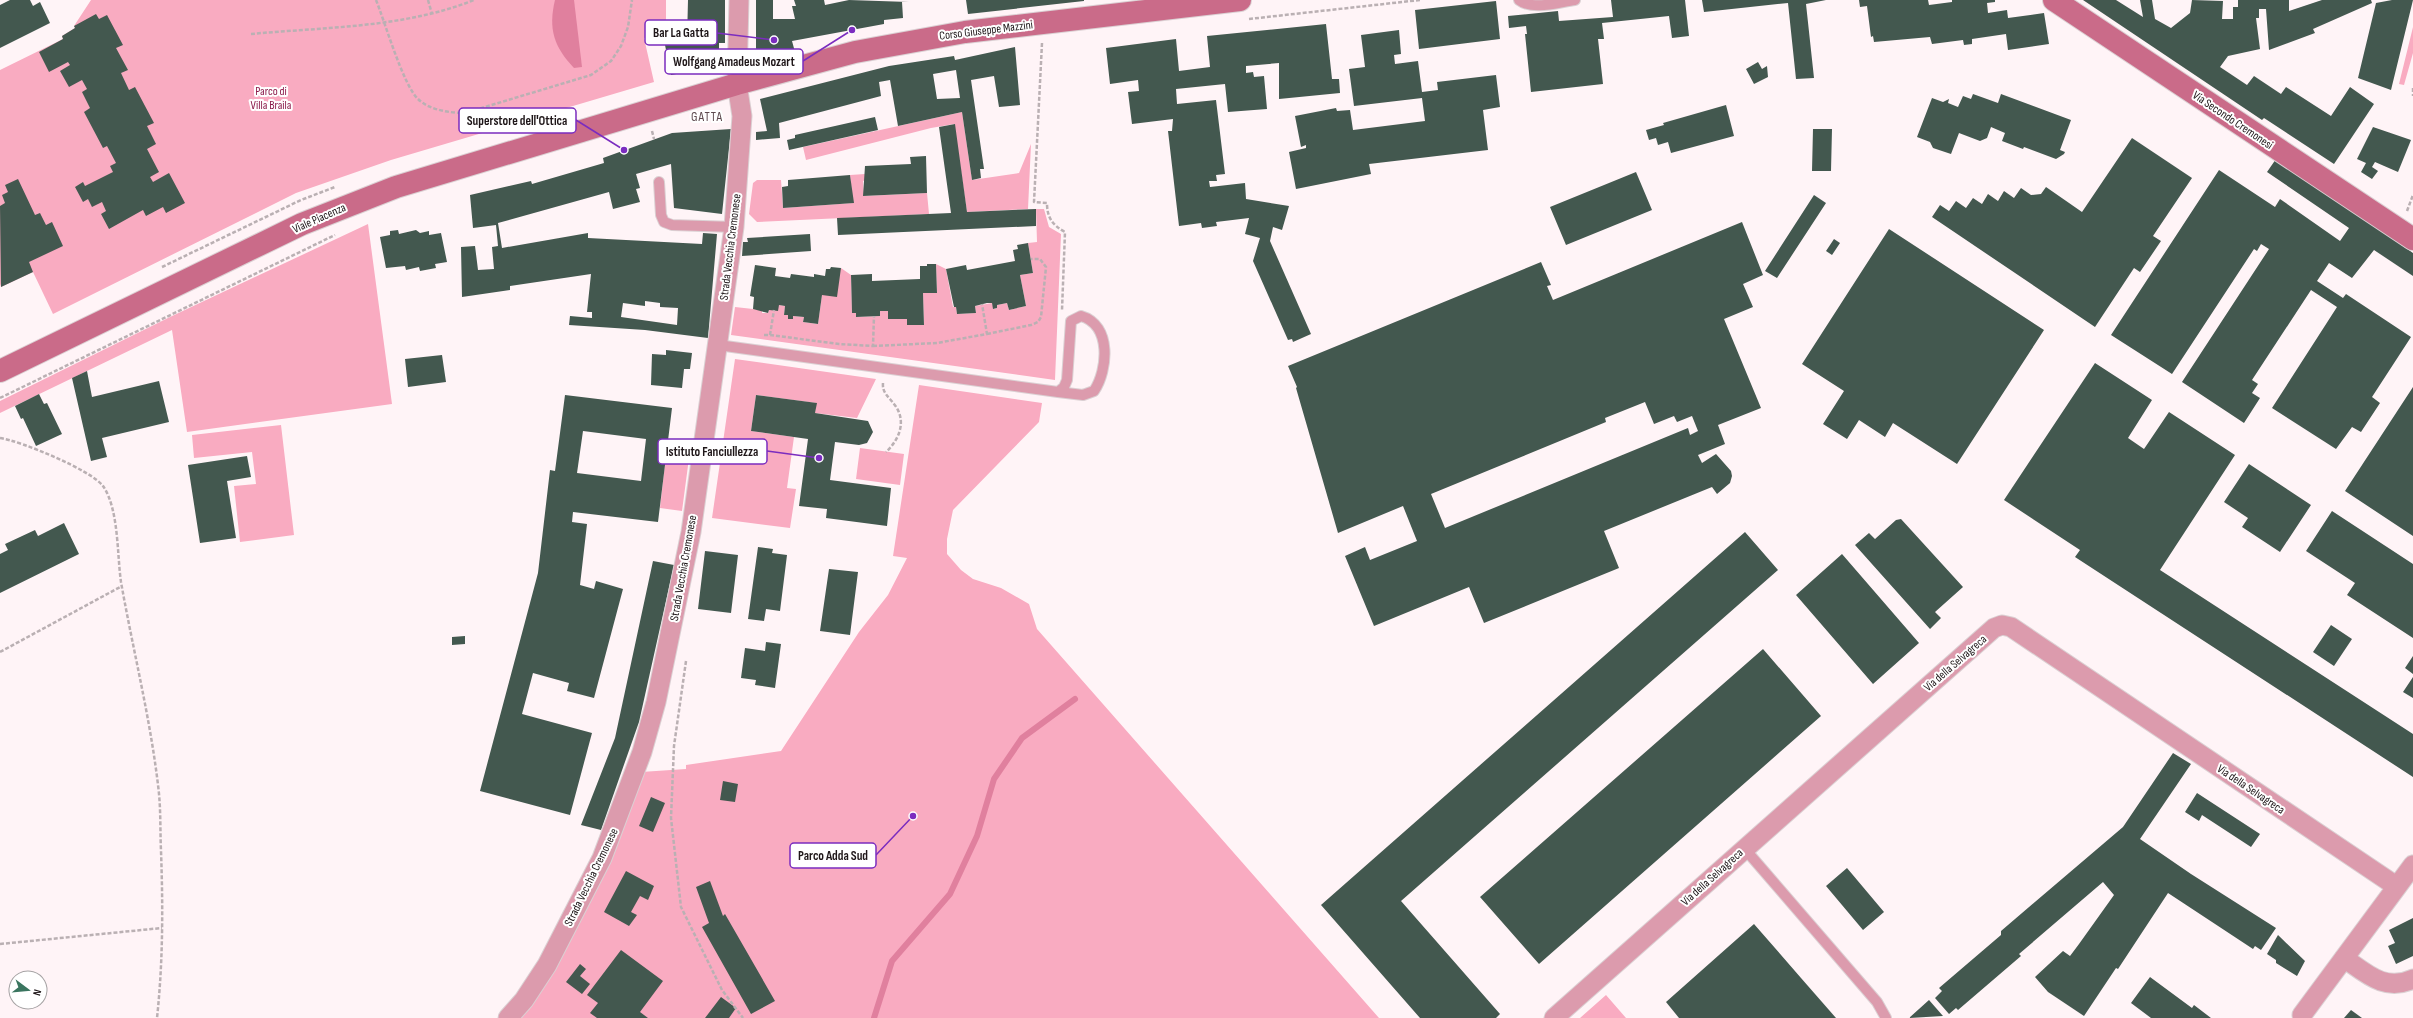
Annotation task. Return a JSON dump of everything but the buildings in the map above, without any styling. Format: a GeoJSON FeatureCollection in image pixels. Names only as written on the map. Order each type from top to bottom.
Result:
{"type":"FeatureCollection","features":[{"type":"Feature","properties":{"kind":"street","name":"Strada Vecchia Cremonese"},"geometry":{"type":"LineString","coordinates":[[508,1018],[536,982],[587,888],[610,841],[642,752],[670,637],[691,532],[734,227],[742,116],[737,84],[739,0]]}},
{"type":"Feature","properties":{"kind":"street","name":"Via Secondo Cremonesi"},"geometry":{"type":"LineString","coordinates":[[2054,0],[2413,239]]}},
{"type":"Feature","properties":{"kind":"street","name":"Corso Giuseppe Mazzini"},"geometry":{"type":"LineString","coordinates":[[655,119],[737,84],[854,52],[891,44],[1043,22],[1244,10]]}},
{"type":"Feature","properties":{"kind":"street","name":"Viale Piacenza"},"geometry":{"type":"LineString","coordinates":[[0,371],[302,224],[351,204],[396,187],[655,119]]}},
{"type":"Feature","properties":{"kind":"street","name":"Via della Selvagreca"},"geometry":{"type":"LineString","coordinates":[[1554,1018],[1994,628],[2002,625],[2011,627],[2396,886]]}},
{"type":"Feature","properties":{"kind":"street"},"geometry":{"type":"LineString","coordinates":[[2302,1015],[2413,865]]}},
{"type":"Feature","properties":{"kind":"street"},"geometry":{"type":"LineString","coordinates":[[2344,958],[2373,978],[2385,983],[2395,985],[2413,979]]}},
{"type":"Feature","properties":{"kind":"lane"},"geometry":{"type":"LineString","coordinates":[[1519,0],[1529,5],[1575,0]]}},
{"type":"Feature","properties":{"kind":"lane"},"geometry":{"type":"LineString","coordinates":[[659,182],[661,215],[664,222],[672,225],[734,227]]}},
{"type":"Feature","properties":{"kind":"lane"},"geometry":{"type":"LineString","coordinates":[[718,345],[1058,392],[1088,395],[1094,392],[1102,377],[1105,365],[1102,342],[1096,326],[1088,318],[1081,316],[1071,321],[1067,380],[1064,387],[1058,392]]}},
{"type":"Feature","properties":{"kind":"lane"},"geometry":{"type":"LineString","coordinates":[[1744,848],[1877,1002],[1886,1018]]}},
{"type":"Feature","properties":{"kind":"path"},"geometry":{"type":"LineString","coordinates":[[376,0],[409,88],[419,100],[436,109],[450,113],[465,113],[591,75],[611,62],[621,46],[628,27],[632,0]]}},
{"type":"Feature","properties":{"kind":"path"},"geometry":{"type":"LineString","coordinates":[[428,0],[432,14]]}},
{"type":"Feature","properties":{"kind":"path"},"geometry":{"type":"LineString","coordinates":[[251,34],[385,22],[432,14],[474,0]]}},
{"type":"Feature","properties":{"kind":"path"},"geometry":{"type":"LineString","coordinates":[[1244,10],[1420,0]]}},
{"type":"Feature","properties":{"kind":"path"},"geometry":{"type":"LineString","coordinates":[[1043,22],[1034,202],[1047,203],[1047,210],[1052,224],[1065,232],[1062,314]]}},
{"type":"Feature","properties":{"kind":"path"},"geometry":{"type":"LineString","coordinates":[[2413,88],[2413,96]]}},
{"type":"Feature","properties":{"kind":"path"},"geometry":{"type":"LineString","coordinates":[[654,139],[652,131],[655,119]]}},
{"type":"Feature","properties":{"kind":"path"},"geometry":{"type":"LineString","coordinates":[[644,133],[652,131]]}},
{"type":"Feature","properties":{"kind":"path"},"geometry":{"type":"LineString","coordinates":[[0,398],[337,234]]}},
{"type":"Feature","properties":{"kind":"path"},"geometry":{"type":"LineString","coordinates":[[763,334],[839,344],[873,346],[936,343],[1031,325],[1038,322],[1041,317],[1046,267],[1040,259],[1031,259]]}},
{"type":"Feature","properties":{"kind":"path"},"geometry":{"type":"LineString","coordinates":[[982,304],[987,334]]}},
{"type":"Feature","properties":{"kind":"path"},"geometry":{"type":"LineString","coordinates":[[770,335],[774,310]]}},
{"type":"Feature","properties":{"kind":"path"},"geometry":{"type":"LineString","coordinates":[[873,346],[874,316]]}},
{"type":"Feature","properties":{"kind":"path"},"geometry":{"type":"LineString","coordinates":[[884,368],[883,391],[895,405],[901,421],[897,439],[886,452]]}},
{"type":"Feature","properties":{"kind":"path"},"geometry":{"type":"LineString","coordinates":[[0,438],[22,444],[78,469],[102,485],[111,506],[122,586],[153,750],[158,788],[162,973],[157,1018]]}},
{"type":"Feature","properties":{"kind":"path"},"geometry":{"type":"LineString","coordinates":[[0,652],[122,586]]}},
{"type":"Feature","properties":{"kind":"path"},"geometry":{"type":"LineString","coordinates":[[686,660],[674,746],[671,818],[681,907],[722,990],[743,1018]]}},
{"type":"Feature","properties":{"kind":"path"},"geometry":{"type":"LineString","coordinates":[[0,944],[162,928]]}},
{"type":"Feature","properties":{"kind":"green space","name":"Parco di Villa Braila"},"geometry":{"type":"Polygon","coordinates":[[[91,0],[666,0],[666,31],[644,38],[654,82],[391,160],[296,193],[53,314],[33,272],[1,287],[0,284],[0,70],[63,39],[62,36],[75,28],[74,26],[91,0]]]}},
{"type":"Feature","properties":{"kind":"green space"},"geometry":{"type":"Polygon","coordinates":[[[2413,27],[2413,53],[2404,85],[2399,84],[2413,27]]]}},
{"type":"Feature","properties":{"kind":"green space"},"geometry":{"type":"Polygon","coordinates":[[[962,112],[972,180],[1019,173],[1031,144],[1028,209],[967,212],[954,124],[931,128],[806,160],[803,147],[962,112]]]}},
{"type":"Feature","properties":{"kind":"green space"},"geometry":{"type":"Polygon","coordinates":[[[865,174],[866,180],[863,181],[864,196],[927,193],[929,214],[757,222],[749,214],[753,183],[757,180],[781,180],[783,208],[853,203],[850,175],[865,174]]]}},
{"type":"Feature","properties":{"kind":"green space"},"geometry":{"type":"Polygon","coordinates":[[[1036,209],[1044,209],[1049,227],[1061,234],[1055,380],[731,335],[735,307],[762,310],[762,313],[768,313],[769,310],[779,305],[785,306],[784,315],[788,315],[788,319],[793,319],[793,316],[804,317],[803,322],[818,324],[822,295],[841,268],[851,275],[852,313],[856,313],[856,317],[880,316],[880,311],[888,311],[888,319],[907,319],[907,325],[924,325],[923,293],[937,293],[936,264],[946,269],[953,307],[956,307],[957,314],[976,313],[975,306],[992,303],[994,309],[997,308],[997,305],[1007,303],[1009,310],[1026,306],[1020,275],[1033,273],[1028,243],[1037,242],[1036,209]]]}},
{"type":"Feature","properties":{"kind":"green space"},"geometry":{"type":"Polygon","coordinates":[[[368,224],[392,404],[187,432],[172,330],[0,413],[0,401],[170,317],[368,224]]]}},
{"type":"Feature","properties":{"kind":"green space"},"geometry":{"type":"Polygon","coordinates":[[[735,359],[876,379],[857,418],[815,413],[816,403],[756,395],[751,431],[794,437],[787,488],[796,489],[790,528],[712,518],[735,359]]]}},
{"type":"Feature","properties":{"kind":"green space"},"geometry":{"type":"Polygon","coordinates":[[[919,385],[1042,403],[1039,422],[953,510],[947,539],[947,554],[961,570],[973,579],[1001,588],[1029,604],[1037,629],[1379,1018],[514,1018],[641,772],[686,769],[686,765],[781,751],[859,632],[888,595],[907,558],[893,556],[919,385]]]}},
{"type":"Feature","properties":{"kind":"green space"},"geometry":{"type":"Polygon","coordinates":[[[281,425],[294,535],[240,542],[234,486],[256,484],[252,452],[194,458],[192,435],[281,425]]]}},
{"type":"Feature","properties":{"kind":"green space"},"geometry":{"type":"Polygon","coordinates":[[[860,448],[904,454],[900,485],[856,479],[860,448]]]}},
{"type":"Feature","properties":{"kind":"green space"},"geometry":{"type":"Polygon","coordinates":[[[666,455],[689,458],[682,511],[660,508],[666,455]]]}},
{"type":"Feature","properties":{"kind":"green space"},"geometry":{"type":"Polygon","coordinates":[[[1606,995],[1626,1018],[1580,1018],[1606,995]]]}},
{"type":"Feature","properties":{"kind":"shaded area"},"geometry":{"type":"Polygon","coordinates":[[[555,0],[574,0],[582,67],[574,68],[557,45],[554,37],[552,20],[555,0]]]}},
{"type":"Feature","properties":{"kind":"waterway"},"geometry":{"type":"LineString","coordinates":[[874,1018],[892,961],[950,894],[977,836],[994,779],[1022,738],[1075,699]]}},
{"type":"Feature","properties":{"kind":"place","name":"Wolfgang Amadeus Mozart"},"geometry":{"type":"Point","coordinates":[852,30]}},
{"type":"Feature","properties":{"kind":"place","name":"Bar La Gatta"},"geometry":{"type":"Point","coordinates":[774,40]}},
{"type":"Feature","properties":{"kind":"place","name":"Superstore dell'Ottica"},"geometry":{"type":"Point","coordinates":[624,150]}},
{"type":"Feature","properties":{"kind":"place","name":"Istituto Fanciullezza"},"geometry":{"type":"Point","coordinates":[819,458]}},
{"type":"Feature","properties":{"kind":"place","name":"Parco Adda Sud"},"geometry":{"type":"Point","coordinates":[913,816]}},
{"type":"Feature","properties":{"kind":"district","name":"GATTA"},"geometry":{"type":"Point","coordinates":[707,116]}}]}
